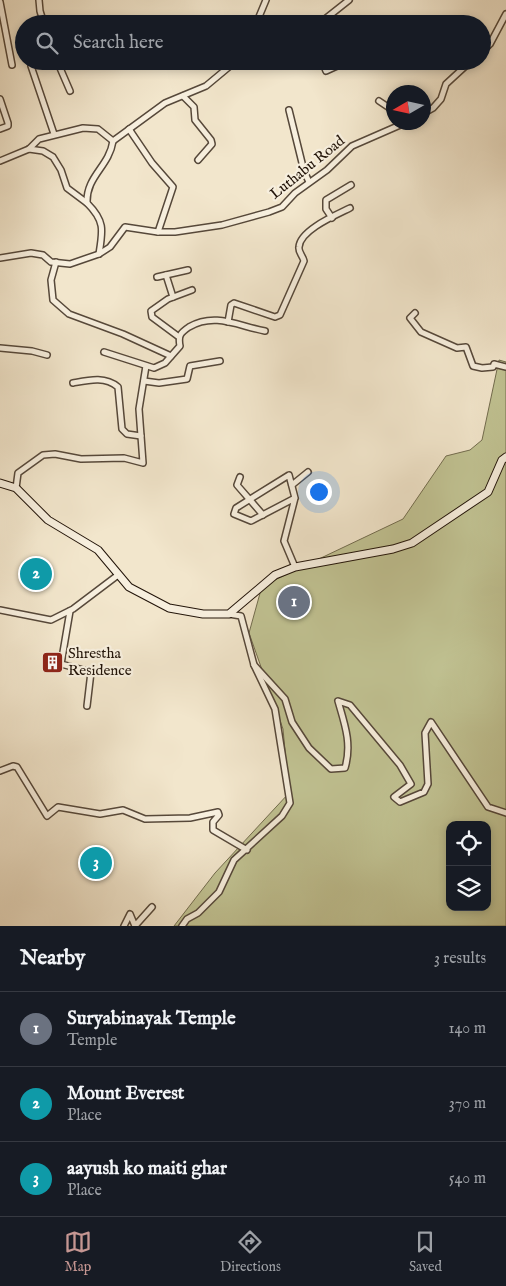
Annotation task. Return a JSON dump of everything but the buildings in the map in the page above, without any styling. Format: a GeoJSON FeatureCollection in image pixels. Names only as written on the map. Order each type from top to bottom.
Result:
{"type":"FeatureCollection","features":[{"type":"Feature","properties":{"kind":"main road"},"geometry":{"type":"LineString","coordinates":[[0,482],[16,488],[48,520],[98,550],[129,587],[169,608],[203,614],[229,614],[275,575],[295,567],[412,543],[488,492],[502,460],[506,456]]}},
{"type":"Feature","properties":{"kind":"street"},"geometry":{"type":"LineString","coordinates":[[39,0],[41,15]]}},
{"type":"Feature","properties":{"kind":"street"},"geometry":{"type":"LineString","coordinates":[[260,15],[266,0]]}},
{"type":"Feature","properties":{"kind":"street"},"geometry":{"type":"LineString","coordinates":[[330,15],[349,0]]}},
{"type":"Feature","properties":{"kind":"street"},"geometry":{"type":"LineString","coordinates":[[0,2],[12,66]]}},
{"type":"Feature","properties":{"kind":"street"},"geometry":{"type":"LineString","coordinates":[[491,42],[506,14]]}},
{"type":"Feature","properties":{"kind":"street"},"geometry":{"type":"LineString","coordinates":[[32,70],[54,134]]}},
{"type":"Feature","properties":{"kind":"street"},"geometry":{"type":"LineString","coordinates":[[61,70],[70,91]]}},
{"type":"Feature","properties":{"kind":"street"},"geometry":{"type":"LineString","coordinates":[[87,203],[87,192],[92,179],[108,160],[113,141],[165,103],[206,86],[225,70]]}},
{"type":"Feature","properties":{"kind":"street"},"geometry":{"type":"LineString","coordinates":[[431,109],[441,99],[446,84],[461,70]]}},
{"type":"Feature","properties":{"kind":"street"},"geometry":{"type":"LineString","coordinates":[[183,96],[194,107],[195,120],[212,144],[198,160]]}},
{"type":"Feature","properties":{"kind":"street"},"geometry":{"type":"LineString","coordinates":[[0,99],[8,126],[0,129]]}},
{"type":"Feature","properties":{"kind":"street"},"geometry":{"type":"LineString","coordinates":[[379,101],[386,106]]}},
{"type":"Feature","properties":{"kind":"street"},"geometry":{"type":"LineString","coordinates":[[289,110],[304,171],[309,182]]}},
{"type":"Feature","properties":{"kind":"street"},"geometry":{"type":"LineString","coordinates":[[1,159],[29,148],[39,140],[54,134],[83,128],[98,130],[113,141]]}},
{"type":"Feature","properties":{"kind":"street"},"geometry":{"type":"LineString","coordinates":[[129,129],[152,163],[174,187],[158,232]]}},
{"type":"Feature","properties":{"kind":"street","name":"Luthabu Road"},"geometry":{"type":"LineString","coordinates":[[0,258],[31,253],[56,262],[70,264],[99,254],[110,247],[125,227],[158,232],[222,226],[269,212],[282,207],[352,146],[389,130]]}},
{"type":"Feature","properties":{"kind":"street"},"geometry":{"type":"LineString","coordinates":[[29,148],[43,151],[53,157],[61,170],[66,188],[87,203],[99,215],[103,231],[99,254]]}},
{"type":"Feature","properties":{"kind":"street"},"geometry":{"type":"LineString","coordinates":[[332,218],[326,209],[326,200],[351,185]]}},
{"type":"Feature","properties":{"kind":"street"},"geometry":{"type":"LineString","coordinates":[[228,322],[231,305],[234,303],[275,316],[280,315],[304,259],[300,253],[300,243],[308,231],[350,208]]}},
{"type":"Feature","properties":{"kind":"street"},"geometry":{"type":"LineString","coordinates":[[56,262],[51,280],[52,300],[68,314],[123,334],[171,356]]}},
{"type":"Feature","properties":{"kind":"street"},"geometry":{"type":"LineString","coordinates":[[157,276],[188,270]]}},
{"type":"Feature","properties":{"kind":"street"},"geometry":{"type":"LineString","coordinates":[[166,275],[173,297]]}},
{"type":"Feature","properties":{"kind":"street"},"geometry":{"type":"LineString","coordinates":[[179,337],[151,315],[155,307],[173,297],[192,290]]}},
{"type":"Feature","properties":{"kind":"street"},"geometry":{"type":"LineString","coordinates":[[415,313],[410,318],[421,332],[457,348],[466,347],[473,366],[482,368],[493,367],[494,364],[506,367]]}},
{"type":"Feature","properties":{"kind":"street"},"geometry":{"type":"LineString","coordinates":[[104,352],[154,368],[162,366],[180,346],[179,337],[181,332],[199,321],[209,318],[265,331]]}},
{"type":"Feature","properties":{"kind":"street"},"geometry":{"type":"LineString","coordinates":[[0,348],[32,350],[47,355]]}},
{"type":"Feature","properties":{"kind":"street"},"geometry":{"type":"LineString","coordinates":[[144,381],[158,383],[187,379],[190,366],[220,361]]}},
{"type":"Feature","properties":{"kind":"street"},"geometry":{"type":"LineString","coordinates":[[16,488],[18,473],[43,455],[55,454],[81,459],[124,458],[143,463],[139,409],[146,366]]}},
{"type":"Feature","properties":{"kind":"street"},"geometry":{"type":"LineString","coordinates":[[73,383],[102,379],[111,381],[118,387],[122,429],[127,434],[141,436]]}},
{"type":"Feature","properties":{"kind":"street"},"geometry":{"type":"LineString","coordinates":[[292,485],[308,472]]}},
{"type":"Feature","properties":{"kind":"street"},"geometry":{"type":"LineString","coordinates":[[295,498],[252,521],[234,514],[236,508],[290,475],[295,498],[284,541],[295,567]]}},
{"type":"Feature","properties":{"kind":"street"},"geometry":{"type":"LineString","coordinates":[[240,477],[237,485],[263,514]]}},
{"type":"Feature","properties":{"kind":"street"},"geometry":{"type":"LineString","coordinates":[[0,610],[51,620],[70,611],[118,575]]}},
{"type":"Feature","properties":{"kind":"street"},"geometry":{"type":"LineString","coordinates":[[70,611],[61,664],[91,672],[87,706]]}},
{"type":"Feature","properties":{"kind":"street"},"geometry":{"type":"LineString","coordinates":[[182,926],[187,919],[198,913],[219,892],[234,860],[282,816],[290,803],[275,709],[254,665],[241,616],[229,614]]}},
{"type":"Feature","properties":{"kind":"street"},"geometry":{"type":"LineString","coordinates":[[254,665],[284,699],[292,722],[310,748],[330,769],[345,768],[349,755],[349,738],[338,701],[350,705],[400,765],[411,784],[394,797],[400,802],[424,792],[428,784],[424,733],[431,722],[488,807],[506,813]]}},
{"type":"Feature","properties":{"kind":"street"},"geometry":{"type":"LineString","coordinates":[[0,771],[13,766],[17,767],[47,816],[58,807],[100,814],[123,810],[145,819],[190,818],[218,812],[219,815],[213,822],[213,830],[247,850]]}},
{"type":"Feature","properties":{"kind":"street"},"geometry":{"type":"LineString","coordinates":[[124,926],[130,914],[135,926],[152,907]]}},
{"type":"Feature","properties":{"kind":"green space"},"geometry":{"type":"Polygon","coordinates":[[[499,360],[506,362],[506,926],[174,926],[215,873],[289,793],[283,729],[249,633],[262,586],[403,519],[446,456],[470,450],[482,440],[499,360]]]}},
{"type":"Feature","properties":{"kind":"place","name":"Mount Everest"},"geometry":{"type":"Point","coordinates":[36,574]}},
{"type":"Feature","properties":{"kind":"place","name":"Suryabinayak Temple"},"geometry":{"type":"Point","coordinates":[294,602]}},
{"type":"Feature","properties":{"kind":"place","name":"Shrestha Residence"},"geometry":{"type":"Point","coordinates":[52,662]}},
{"type":"Feature","properties":{"kind":"place","name":"aayush ko maiti ghar"},"geometry":{"type":"Point","coordinates":[96,863]}}]}
